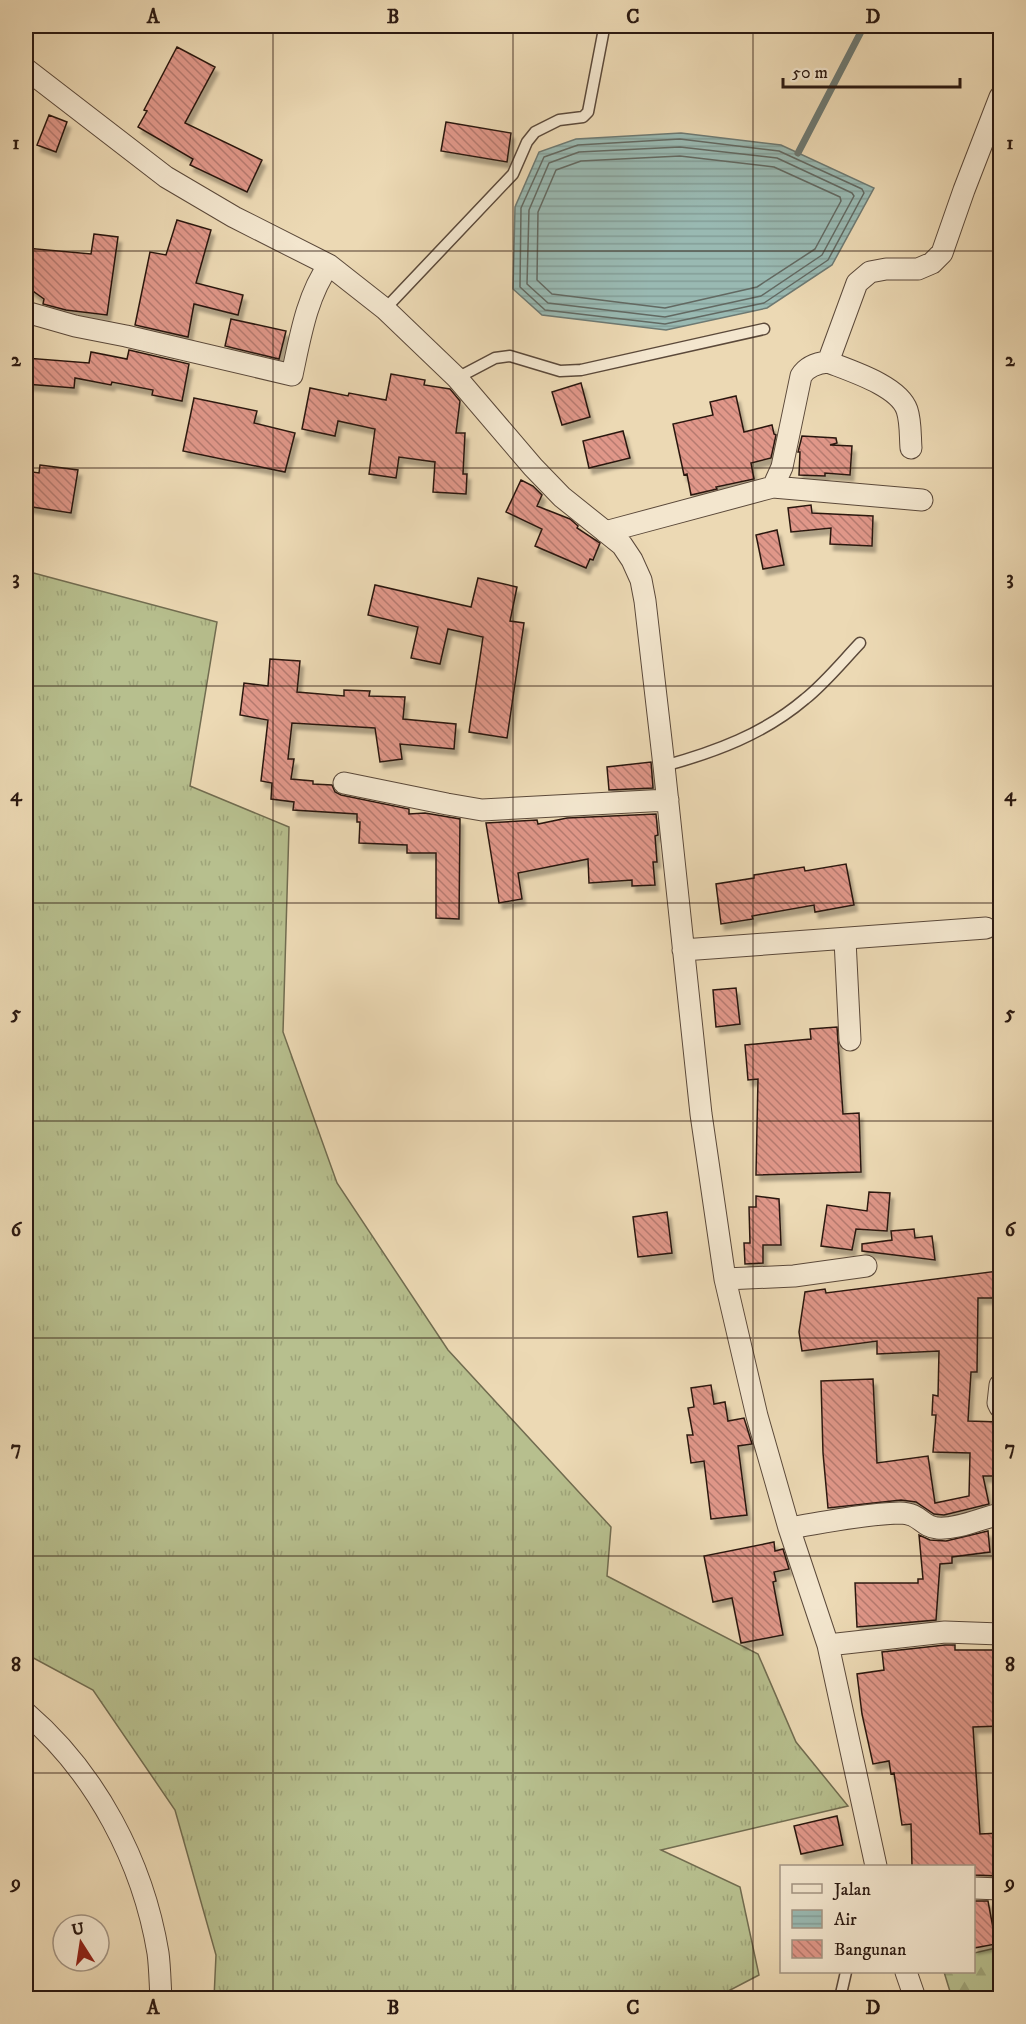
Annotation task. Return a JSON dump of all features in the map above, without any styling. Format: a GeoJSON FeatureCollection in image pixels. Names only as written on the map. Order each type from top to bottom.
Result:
{"type":"FeatureCollection","features":[{"type":"Feature","properties":{"kind":"street"},"geometry":{"type":"LineString","coordinates":[[26,69],[166,177],[234,217],[329,265],[385,309],[457,378],[562,497],[622,545],[632,560],[640,580],[668,800],[701,1114],[725,1279],[757,1416],[789,1528],[828,1645],[876,1865]]}},
{"type":"Feature","properties":{"kind":"street"},"geometry":{"type":"LineString","coordinates":[[828,362],[857,283],[870,272],[878,270],[918,269],[932,263],[942,253],[1000,97]]}},
{"type":"Feature","properties":{"kind":"street"},"geometry":{"type":"LineString","coordinates":[[26,312],[75,326],[292,375],[301,333],[319,278],[329,265]]}},
{"type":"Feature","properties":{"kind":"street"},"geometry":{"type":"LineString","coordinates":[[773,487],[782,467],[801,376],[805,370],[818,363],[828,362],[875,381],[901,400],[907,410],[911,448]]}},
{"type":"Feature","properties":{"kind":"street"},"geometry":{"type":"LineString","coordinates":[[605,532],[773,487],[922,500]]}},
{"type":"Feature","properties":{"kind":"street"},"geometry":{"type":"LineString","coordinates":[[344,783],[482,810],[668,800]]}},
{"type":"Feature","properties":{"kind":"street"},"geometry":{"type":"LineString","coordinates":[[683,950],[986,928]]}},
{"type":"Feature","properties":{"kind":"street"},"geometry":{"type":"LineString","coordinates":[[845,940],[850,1040]]}},
{"type":"Feature","properties":{"kind":"street"},"geometry":{"type":"LineString","coordinates":[[725,1279],[794,1276],[866,1266]]}},
{"type":"Feature","properties":{"kind":"street"},"geometry":{"type":"LineString","coordinates":[[1000,1385],[998,1403],[1000,1407]]}},
{"type":"Feature","properties":{"kind":"street"},"geometry":{"type":"LineString","coordinates":[[789,1528],[900,1513],[916,1515],[932,1527],[947,1528],[1000,1514]]}},
{"type":"Feature","properties":{"kind":"street"},"geometry":{"type":"LineString","coordinates":[[828,1645],[945,1632],[1000,1634]]}},
{"type":"Feature","properties":{"kind":"street"},"geometry":{"type":"LineString","coordinates":[[26,1713],[74,1763],[111,1817],[141,1882],[158,1953],[161,1998]]}},
{"type":"Feature","properties":{"kind":"street"},"geometry":{"type":"LineString","coordinates":[[975,1888],[1000,1889]]}},
{"type":"Feature","properties":{"kind":"street"},"geometry":{"type":"LineString","coordinates":[[907,1973],[915,1998]]}},
{"type":"Feature","properties":{"kind":"lane"},"geometry":{"type":"LineString","coordinates":[[385,309],[513,174],[534,132],[559,120],[583,117],[588,112],[603,34]]}},
{"type":"Feature","properties":{"kind":"lane"},"geometry":{"type":"LineString","coordinates":[[457,378],[495,358],[510,356],[560,371],[581,370],[764,329]]}},
{"type":"Feature","properties":{"kind":"lane"},"geometry":{"type":"LineString","coordinates":[[664,766],[709,754],[785,715],[807,698],[861,644]]}},
{"type":"Feature","properties":{"kind":"lane"},"geometry":{"type":"LineString","coordinates":[[840,1998],[846,1973]]}},
{"type":"Feature","properties":{"kind":"green space"},"geometry":{"type":"Polygon","coordinates":[[[26,571],[217,622],[190,786],[289,827],[283,1032],[337,1183],[448,1350],[611,1527],[607,1576],[758,1654],[796,1742],[848,1806],[661,1850],[740,1887],[759,1975],[715,1998],[214,1998],[216,1955],[175,1810],[93,1690],[26,1654],[26,571]]]}},
{"type":"Feature","properties":{"kind":"green space"},"geometry":{"type":"Polygon","coordinates":[[[1000,1947],[1000,1998],[952,1998],[944,1973],[975,1973],[975,1953],[1000,1947]]]}},
{"type":"Feature","properties":{"kind":"water"},"geometry":{"type":"Polygon","coordinates":[[[681,133],[781,145],[874,188],[832,265],[767,308],[666,330],[542,315],[513,289],[515,207],[539,152],[576,139],[681,133]]]}},
{"type":"Feature","properties":{"kind":"building"},"geometry":{"type":"Polygon","coordinates":[[[177,47],[215,67],[185,123],[262,160],[247,192],[190,165],[193,159],[138,127],[147,111],[144,110],[177,47]]]}},
{"type":"Feature","properties":{"kind":"building"},"geometry":{"type":"Polygon","coordinates":[[[49,115],[67,122],[56,152],[37,145],[49,115]]]}},
{"type":"Feature","properties":{"kind":"building"},"geometry":{"type":"Polygon","coordinates":[[[446,122],[511,133],[507,162],[441,151],[446,122]]]}},
{"type":"Feature","properties":{"kind":"building"},"geometry":{"type":"Polygon","coordinates":[[[177,220],[211,230],[196,283],[243,295],[238,315],[194,304],[188,337],[135,325],[150,252],[166,255],[177,220]]]}},
{"type":"Feature","properties":{"kind":"building"},"geometry":{"type":"Polygon","coordinates":[[[94,234],[118,237],[107,315],[66,310],[43,304],[44,299],[26,286],[26,248],[91,254],[94,234]]]}},
{"type":"Feature","properties":{"kind":"building"},"geometry":{"type":"Polygon","coordinates":[[[231,319],[286,331],[279,359],[225,346],[231,319]]]}},
{"type":"Feature","properties":{"kind":"building"},"geometry":{"type":"Polygon","coordinates":[[[129,350],[189,364],[182,401],[152,395],[153,390],[112,382],[111,385],[75,378],[74,388],[26,384],[26,358],[89,363],[91,352],[127,359],[129,350]]]}},
{"type":"Feature","properties":{"kind":"building"},"geometry":{"type":"Polygon","coordinates":[[[391,374],[425,380],[424,385],[450,389],[460,401],[456,433],[465,433],[463,474],[467,474],[466,494],[433,492],[435,462],[399,457],[396,478],[369,474],[375,429],[338,421],[335,436],[302,429],[310,388],[348,396],[349,393],[386,400],[391,374]]]}},
{"type":"Feature","properties":{"kind":"building"},"geometry":{"type":"Polygon","coordinates":[[[581,383],[590,417],[562,425],[552,392],[581,383]]]}},
{"type":"Feature","properties":{"kind":"building"},"geometry":{"type":"Polygon","coordinates":[[[736,396],[744,432],[772,425],[776,435],[771,458],[751,463],[754,479],[691,495],[687,474],[684,475],[673,424],[713,415],[710,402],[736,396]]]}},
{"type":"Feature","properties":{"kind":"building"},"geometry":{"type":"Polygon","coordinates":[[[194,398],[257,411],[254,423],[295,433],[285,472],[183,451],[194,398]]]}},
{"type":"Feature","properties":{"kind":"building"},"geometry":{"type":"Polygon","coordinates":[[[623,431],[630,458],[589,468],[583,441],[623,431]]]}},
{"type":"Feature","properties":{"kind":"building"},"geometry":{"type":"Polygon","coordinates":[[[802,436],[836,438],[837,443],[830,445],[852,446],[850,475],[825,473],[825,476],[799,475],[800,452],[798,452],[802,436]]]}},
{"type":"Feature","properties":{"kind":"building"},"geometry":{"type":"Polygon","coordinates":[[[40,465],[78,470],[71,513],[26,506],[26,471],[39,473],[40,465]]]}},
{"type":"Feature","properties":{"kind":"building"},"geometry":{"type":"Polygon","coordinates":[[[521,480],[533,486],[542,495],[537,506],[570,519],[578,526],[577,528],[600,543],[593,560],[590,559],[586,568],[535,546],[542,529],[506,512],[521,480]]]}},
{"type":"Feature","properties":{"kind":"building"},"geometry":{"type":"Polygon","coordinates":[[[811,505],[812,513],[873,516],[872,546],[830,544],[831,528],[791,532],[788,508],[811,505]]]}},
{"type":"Feature","properties":{"kind":"building"},"geometry":{"type":"Polygon","coordinates":[[[777,530],[784,565],[763,569],[756,535],[777,530]]]}},
{"type":"Feature","properties":{"kind":"building"},"geometry":{"type":"Polygon","coordinates":[[[478,578],[517,587],[510,621],[524,623],[507,738],[469,732],[483,637],[448,629],[440,664],[411,658],[418,627],[368,615],[375,585],[471,607],[478,578]]]}},
{"type":"Feature","properties":{"kind":"building"},"geometry":{"type":"Polygon","coordinates":[[[270,659],[300,661],[297,692],[344,696],[344,690],[370,691],[369,696],[405,697],[403,719],[456,724],[454,749],[400,744],[402,759],[380,762],[375,728],[292,723],[288,759],[294,759],[291,779],[332,785],[335,792],[341,795],[409,809],[409,814],[425,813],[460,819],[459,919],[436,918],[436,853],[407,853],[407,845],[359,843],[360,822],[357,822],[357,814],[293,810],[294,802],[271,799],[272,783],[261,781],[268,720],[240,715],[244,683],[268,686],[270,659]]]}},
{"type":"Feature","properties":{"kind":"building"},"geometry":{"type":"Polygon","coordinates":[[[651,762],[653,788],[609,790],[607,767],[651,762]]]}},
{"type":"Feature","properties":{"kind":"building"},"geometry":{"type":"Polygon","coordinates":[[[656,814],[657,862],[653,862],[655,885],[632,886],[632,880],[589,883],[588,859],[518,873],[522,899],[499,903],[486,823],[537,820],[538,824],[567,818],[656,814]]]}},
{"type":"Feature","properties":{"kind":"building"},"geometry":{"type":"Polygon","coordinates":[[[846,864],[854,905],[815,912],[814,905],[721,924],[716,884],[804,867],[805,871],[846,864]]]}},
{"type":"Feature","properties":{"kind":"building"},"geometry":{"type":"Polygon","coordinates":[[[736,988],[740,1024],[716,1027],[713,990],[736,988]]]}},
{"type":"Feature","properties":{"kind":"building"},"geometry":{"type":"Polygon","coordinates":[[[837,1027],[843,1114],[859,1113],[861,1172],[756,1175],[758,1079],[748,1080],[745,1045],[811,1039],[810,1029],[837,1027]]]}},
{"type":"Feature","properties":{"kind":"building"},"geometry":{"type":"Polygon","coordinates":[[[869,1192],[890,1193],[887,1231],[856,1229],[852,1250],[821,1246],[827,1205],[867,1211],[869,1192]]]}},
{"type":"Feature","properties":{"kind":"building"},"geometry":{"type":"Polygon","coordinates":[[[756,1196],[779,1199],[781,1245],[763,1245],[763,1263],[745,1264],[744,1243],[750,1243],[749,1207],[756,1207],[756,1196]]]}},
{"type":"Feature","properties":{"kind":"building"},"geometry":{"type":"Polygon","coordinates":[[[667,1212],[672,1253],[638,1257],[633,1217],[667,1212]]]}},
{"type":"Feature","properties":{"kind":"building"},"geometry":{"type":"Polygon","coordinates":[[[914,1229],[915,1238],[932,1236],[935,1260],[862,1251],[862,1244],[892,1240],[891,1231],[914,1229]]]}},
{"type":"Feature","properties":{"kind":"building"},"geometry":{"type":"Polygon","coordinates":[[[998,1271],[998,1298],[978,1298],[977,1372],[971,1372],[968,1421],[1000,1422],[1000,1476],[983,1476],[989,1504],[944,1515],[934,1514],[916,1502],[901,1500],[828,1508],[823,1453],[821,1381],[873,1379],[877,1463],[928,1456],[935,1503],[969,1496],[970,1453],[933,1452],[936,1415],[932,1415],[933,1395],[938,1396],[939,1351],[877,1354],[877,1341],[802,1351],[799,1332],[805,1292],[825,1289],[826,1293],[998,1271]]]}},
{"type":"Feature","properties":{"kind":"building"},"geometry":{"type":"Polygon","coordinates":[[[711,1385],[714,1404],[725,1402],[728,1421],[744,1418],[752,1444],[738,1446],[747,1515],[711,1519],[704,1461],[691,1463],[687,1435],[693,1435],[688,1408],[694,1407],[691,1388],[711,1385]]]}},
{"type":"Feature","properties":{"kind":"building"},"geometry":{"type":"Polygon","coordinates":[[[988,1531],[990,1552],[952,1557],[952,1563],[940,1564],[936,1620],[857,1627],[855,1583],[918,1583],[918,1579],[923,1579],[919,1535],[930,1540],[946,1541],[988,1531]]]}},
{"type":"Feature","properties":{"kind":"building"},"geometry":{"type":"Polygon","coordinates":[[[774,1542],[775,1551],[783,1549],[789,1569],[774,1572],[776,1581],[773,1582],[783,1635],[741,1643],[732,1598],[713,1602],[704,1556],[774,1542]]]}},
{"type":"Feature","properties":{"kind":"building"},"geometry":{"type":"Polygon","coordinates":[[[945,1645],[955,1645],[955,1650],[1000,1650],[1000,1726],[973,1727],[980,1834],[1000,1833],[1000,1876],[975,1875],[975,1865],[912,1865],[911,1824],[902,1825],[894,1773],[891,1774],[889,1761],[873,1764],[862,1714],[857,1674],[884,1670],[882,1652],[945,1645]]]}},
{"type":"Feature","properties":{"kind":"building"},"geometry":{"type":"Polygon","coordinates":[[[837,1816],[843,1845],[801,1854],[794,1826],[837,1816]]]}},
{"type":"Feature","properties":{"kind":"building"},"geometry":{"type":"Polygon","coordinates":[[[975,1901],[988,1901],[996,1944],[975,1948],[975,1901]]]}},
{"type":"Feature","properties":{"kind":"waterway"},"geometry":{"type":"LineString","coordinates":[[798,153],[864,26]]}}]}
